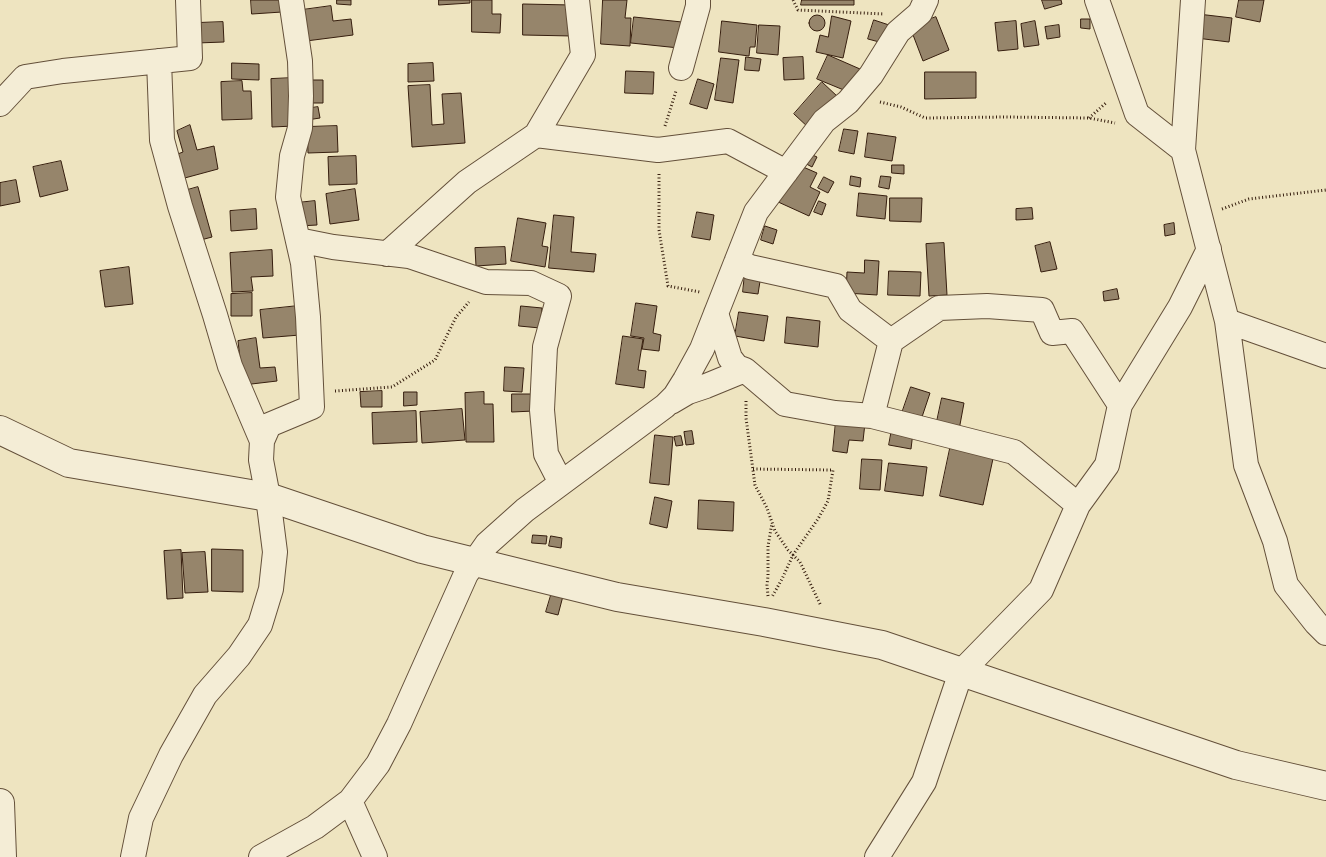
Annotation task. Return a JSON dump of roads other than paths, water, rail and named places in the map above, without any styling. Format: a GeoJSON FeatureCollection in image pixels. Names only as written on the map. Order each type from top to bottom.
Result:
{"type":"FeatureCollection","features":[{"type":"Feature","properties":{"kind":"street"},"geometry":{"type":"LineString","coordinates":[[0,104],[25,77],[63,70],[190,58],[188,0]]}},
{"type":"Feature","properties":{"kind":"street"},"geometry":{"type":"LineString","coordinates":[[133,857],[141,818],[171,755],[205,695],[239,656],[260,624],[271,589],[275,552],[261,460],[262,441],[269,425],[312,407],[303,263],[288,197],[292,156],[300,128],[301,96],[300,61],[290,0]]}},
{"type":"Feature","properties":{"kind":"street"},"geometry":{"type":"LineString","coordinates":[[387,254],[467,182],[536,135],[582,54],[577,0]]}},
{"type":"Feature","properties":{"kind":"street"},"geometry":{"type":"LineString","coordinates":[[680,68],[698,6],[698,0]]}},
{"type":"Feature","properties":{"kind":"street"},"geometry":{"type":"LineString","coordinates":[[665,406],[675,396],[702,349],[756,212],[824,121],[848,102],[871,75],[898,32],[920,12],[926,0]]}},
{"type":"Feature","properties":{"kind":"street"},"geometry":{"type":"LineString","coordinates":[[1097,0],[1138,114],[1183,150]]}},
{"type":"Feature","properties":{"kind":"street"},"geometry":{"type":"LineString","coordinates":[[1193,0],[1183,150],[1227,321],[1246,465],[1275,541],[1286,584],[1326,633]]}},
{"type":"Feature","properties":{"kind":"street"},"geometry":{"type":"LineString","coordinates":[[159,61],[162,140],[180,206],[230,366],[262,441]]}},
{"type":"Feature","properties":{"kind":"street"},"geometry":{"type":"LineString","coordinates":[[536,135],[658,150],[728,141],[786,172]]}},
{"type":"Feature","properties":{"kind":"street"},"geometry":{"type":"LineString","coordinates":[[298,240],[333,248],[409,256],[486,282],[531,283],[559,296],[545,347],[542,410],[546,454],[561,483]]}},
{"type":"Feature","properties":{"kind":"street"},"geometry":{"type":"LineString","coordinates":[[877,857],[924,782],[961,672],[1041,590],[1078,505],[1107,465],[1120,405],[1180,306],[1209,249]]}},
{"type":"Feature","properties":{"kind":"street"},"geometry":{"type":"LineString","coordinates":[[737,260],[750,267],[836,286],[850,310],[891,341]]}},
{"type":"Feature","properties":{"kind":"street"},"geometry":{"type":"LineString","coordinates":[[872,416],[891,341],[939,308],[987,306],[1042,310],[1052,333],[1072,331],[1120,405]]}},
{"type":"Feature","properties":{"kind":"street"},"geometry":{"type":"LineString","coordinates":[[716,313],[730,358],[737,367],[745,370],[785,404],[835,413],[872,416],[1014,452],[1078,505]]}},
{"type":"Feature","properties":{"kind":"street"},"geometry":{"type":"LineString","coordinates":[[1227,321],[1326,356]]}},
{"type":"Feature","properties":{"kind":"street"},"geometry":{"type":"LineString","coordinates":[[261,857],[315,828],[350,801],[378,764],[399,724],[466,574],[487,544],[525,510],[665,406],[688,392],[745,370]]}},
{"type":"Feature","properties":{"kind":"street"},"geometry":{"type":"LineString","coordinates":[[0,430],[69,463],[268,497],[422,549],[617,597],[766,614],[837,636],[882,645],[1236,765],[1326,786]]}},
{"type":"Feature","properties":{"kind":"street"},"geometry":{"type":"LineString","coordinates":[[350,801],[375,857]]}},
{"type":"Feature","properties":{"kind":"street"},"geometry":{"type":"LineString","coordinates":[[0,803],[2,857]]}}]}
